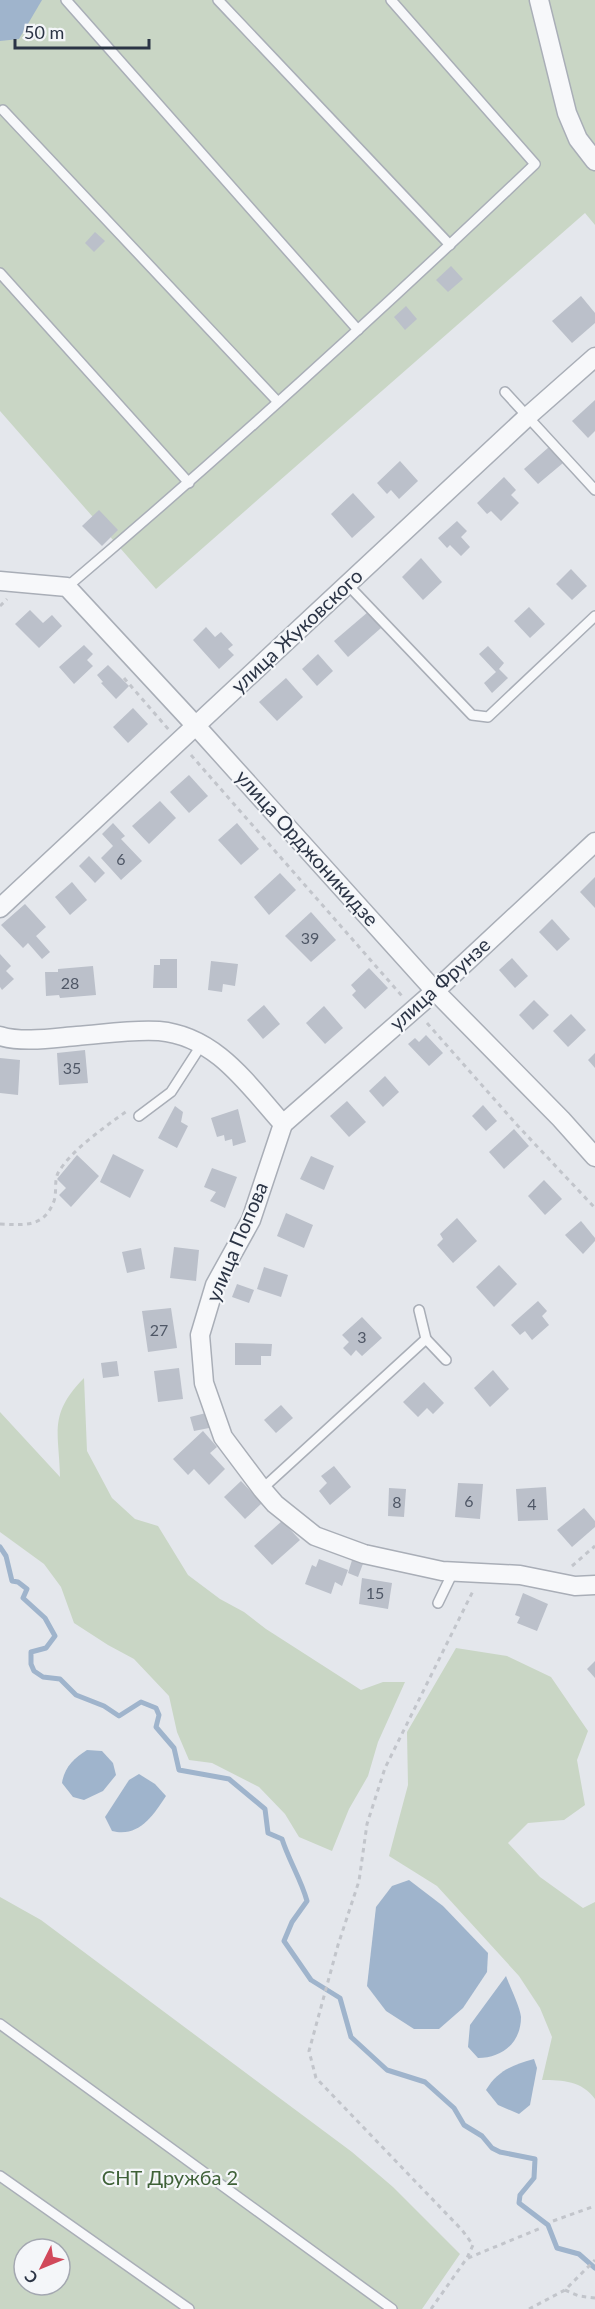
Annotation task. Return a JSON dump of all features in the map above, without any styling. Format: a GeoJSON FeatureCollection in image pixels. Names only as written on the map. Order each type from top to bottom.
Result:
{"type":"FeatureCollection","features":[{"type":"Feature","properties":{"kind":"street"},"geometry":{"type":"LineString","coordinates":[[539,0],[567,113],[578,139],[595,161]]}},
{"type":"Feature","properties":{"kind":"street","name":"улица Жуковского"},"geometry":{"type":"LineString","coordinates":[[0,908],[527,417],[595,357]]}},
{"type":"Feature","properties":{"kind":"street"},"geometry":{"type":"LineString","coordinates":[[0,581],[67,587]]}},
{"type":"Feature","properties":{"kind":"street","name":"улица Орджоникидзе"},"geometry":{"type":"LineString","coordinates":[[67,587],[435,991],[561,1119],[595,1157]]}},
{"type":"Feature","properties":{"kind":"street","name":"улица Фрунзе"},"geometry":{"type":"LineString","coordinates":[[284,1124],[417,1012],[435,991],[595,842]]}},
{"type":"Feature","properties":{"kind":"street"},"geometry":{"type":"LineString","coordinates":[[0,1036],[9,1038],[62,1037],[158,1031],[186,1036],[220,1054],[284,1124]]}},
{"type":"Feature","properties":{"kind":"street","name":"улица Попова"},"geometry":{"type":"LineString","coordinates":[[284,1124],[251,1220],[215,1285],[200,1335],[204,1383],[223,1437],[275,1503],[315,1536],[364,1554],[442,1571],[520,1575],[575,1586],[595,1585]]}},
{"type":"Feature","properties":{"kind":"lane"},"geometry":{"type":"LineString","coordinates":[[66,0],[358,330]]}},
{"type":"Feature","properties":{"kind":"lane"},"geometry":{"type":"LineString","coordinates":[[218,0],[450,245]]}},
{"type":"Feature","properties":{"kind":"lane"},"geometry":{"type":"LineString","coordinates":[[67,587],[189,483],[358,330],[535,164],[391,0]]}},
{"type":"Feature","properties":{"kind":"lane"},"geometry":{"type":"LineString","coordinates":[[3,110],[278,402]]}},
{"type":"Feature","properties":{"kind":"lane"},"geometry":{"type":"LineString","coordinates":[[0,273],[189,483]]}},
{"type":"Feature","properties":{"kind":"lane"},"geometry":{"type":"LineString","coordinates":[[505,392],[595,490]]}},
{"type":"Feature","properties":{"kind":"lane"},"geometry":{"type":"LineString","coordinates":[[347,584],[472,715],[488,717],[595,616]]}},
{"type":"Feature","properties":{"kind":"lane"},"geometry":{"type":"LineString","coordinates":[[140,1116],[171,1092],[202,1044]]}},
{"type":"Feature","properties":{"kind":"lane"},"geometry":{"type":"LineString","coordinates":[[419,1310],[426,1339],[446,1360]]}},
{"type":"Feature","properties":{"kind":"lane"},"geometry":{"type":"LineString","coordinates":[[262,1489],[426,1339]]}},
{"type":"Feature","properties":{"kind":"lane"},"geometry":{"type":"LineString","coordinates":[[438,1603],[454,1570]]}},
{"type":"Feature","properties":{"kind":"lane"},"geometry":{"type":"LineString","coordinates":[[0,2024],[392,2309]]}},
{"type":"Feature","properties":{"kind":"lane"},"geometry":{"type":"LineString","coordinates":[[0,2176],[189,2309]]}},
{"type":"Feature","properties":{"kind":"path"},"geometry":{"type":"LineString","coordinates":[[121,674],[517,1125],[595,1208]]}},
{"type":"Feature","properties":{"kind":"path"},"geometry":{"type":"LineString","coordinates":[[0,1224],[29,1225],[38,1222],[54,1201],[57,1174],[94,1136],[133,1107]]}},
{"type":"Feature","properties":{"kind":"path"},"geometry":{"type":"LineString","coordinates":[[566,1572],[595,1546]]}},
{"type":"Feature","properties":{"kind":"path"},"geometry":{"type":"LineString","coordinates":[[431,2309],[467,2258],[473,2245],[462,2229],[316,2078],[309,2051],[338,1945],[359,1881],[368,1824],[385,1768],[475,1587],[483,1587]]}},
{"type":"Feature","properties":{"kind":"path"},"geometry":{"type":"LineString","coordinates":[[553,2221],[595,2206]]}},
{"type":"Feature","properties":{"kind":"path"},"geometry":{"type":"LineString","coordinates":[[467,2258],[541,2228]]}},
{"type":"Feature","properties":{"kind":"path"},"geometry":{"type":"LineString","coordinates":[[529,2309],[565,2290],[595,2260]]}},
{"type":"Feature","properties":{"kind":"path"},"geometry":{"type":"LineString","coordinates":[[565,2290],[579,2296],[595,2298]]}},
{"type":"Feature","properties":{"kind":"green space"},"geometry":{"type":"Polygon","coordinates":[[[2,0],[595,0],[595,225],[585,213],[156,589],[0,411],[0,8],[2,0]]]}},
{"type":"Feature","properties":{"kind":"green space"},"geometry":{"type":"Polygon","coordinates":[[[84,1378],[87,1451],[112,1498],[135,1519],[158,1526],[188,1575],[220,1599],[244,1612],[266,1629],[361,1690],[383,1682],[405,1682],[378,1742],[368,1776],[349,1809],[332,1851],[299,1837],[285,1814],[259,1787],[212,1763],[189,1760],[177,1732],[169,1696],[134,1659],[74,1623],[61,1587],[44,1564],[0,1532],[0,1412],[60,1477],[58,1424],[60,1413],[84,1378]]]}},
{"type":"Feature","properties":{"kind":"green space"},"geometry":{"type":"Polygon","coordinates":[[[456,1648],[507,1656],[551,1677],[588,1731],[577,1760],[585,1805],[564,1820],[528,1823],[508,1843],[540,1877],[583,1908],[595,1902],[595,2099],[578,2085],[565,2081],[542,2080],[552,2037],[540,2008],[519,1976],[437,1886],[389,1856],[408,1785],[407,1732],[456,1648]]]}},
{"type":"Feature","properties":{"kind":"green space","name":"СНТ Дружба 2"},"geometry":{"type":"Polygon","coordinates":[[[0,1897],[41,1920],[352,2152],[393,2187],[460,2254],[422,2309],[0,2309],[0,1897]]]}},
{"type":"Feature","properties":{"kind":"water"},"geometry":{"type":"Polygon","coordinates":[[[0,0],[42,0],[19,39],[0,41],[0,0]]]}},
{"type":"Feature","properties":{"kind":"water"},"geometry":{"type":"Polygon","coordinates":[[[87,1750],[102,1751],[113,1763],[116,1775],[103,1791],[84,1800],[73,1797],[62,1783],[70,1764],[87,1750]]]}},
{"type":"Feature","properties":{"kind":"water"},"geometry":{"type":"Polygon","coordinates":[[[139,1774],[155,1784],[166,1796],[144,1824],[130,1831],[112,1831],[105,1817],[129,1780],[139,1774]]]}},
{"type":"Feature","properties":{"kind":"water"},"geometry":{"type":"Polygon","coordinates":[[[409,1880],[443,1906],[488,1953],[487,1972],[463,2008],[439,2029],[414,2029],[386,2011],[367,1986],[376,1907],[392,1886],[409,1880]]]}},
{"type":"Feature","properties":{"kind":"water"},"geometry":{"type":"Polygon","coordinates":[[[506,1976],[521,2017],[518,2034],[502,2052],[478,2058],[468,2047],[470,2025],[506,1976]]]}},
{"type":"Feature","properties":{"kind":"water"},"geometry":{"type":"Polygon","coordinates":[[[534,2059],[537,2068],[530,2105],[519,2114],[498,2105],[486,2090],[491,2083],[507,2069],[534,2059]]]}},
{"type":"Feature","properties":{"kind":"building"},"geometry":{"type":"Polygon","coordinates":[[[95,232],[105,241],[94,252],[85,243],[95,232]]]}},
{"type":"Feature","properties":{"kind":"building"},"geometry":{"type":"Polygon","coordinates":[[[451,266],[463,279],[448,292],[436,280],[451,266]]]}},
{"type":"Feature","properties":{"kind":"building"},"geometry":{"type":"Polygon","coordinates":[[[581,296],[595,313],[595,323],[572,343],[552,321],[581,296]]]}},
{"type":"Feature","properties":{"kind":"building"},"geometry":{"type":"Polygon","coordinates":[[[406,306],[417,319],[405,330],[394,317],[406,306]]]}},
{"type":"Feature","properties":{"kind":"building"},"geometry":{"type":"Polygon","coordinates":[[[595,400],[595,431],[588,438],[572,421],[595,400]]]}},
{"type":"Feature","properties":{"kind":"building"},"geometry":{"type":"Polygon","coordinates":[[[549,447],[563,463],[538,484],[524,469],[549,447]]]}},
{"type":"Feature","properties":{"kind":"building"},"geometry":{"type":"Polygon","coordinates":[[[400,461],[418,481],[399,499],[391,490],[387,494],[377,483],[400,461]]]}},
{"type":"Feature","properties":{"kind":"building"},"geometry":{"type":"Polygon","coordinates":[[[504,477],[516,490],[511,495],[519,503],[501,521],[491,511],[487,514],[477,503],[504,477]]]}},
{"type":"Feature","properties":{"kind":"building"},"geometry":{"type":"Polygon","coordinates":[[[353,493],[375,517],[352,538],[331,514],[353,493]]]}},
{"type":"Feature","properties":{"kind":"building"},"geometry":{"type":"Polygon","coordinates":[[[99,510],[118,530],[102,546],[82,526],[99,510]]]}},
{"type":"Feature","properties":{"kind":"building"},"geometry":{"type":"Polygon","coordinates":[[[457,521],[467,531],[461,537],[470,547],[461,556],[450,545],[447,548],[438,538],[457,521]]]}},
{"type":"Feature","properties":{"kind":"building"},"geometry":{"type":"Polygon","coordinates":[[[421,558],[442,582],[423,600],[402,577],[421,558]]]}},
{"type":"Feature","properties":{"kind":"building"},"geometry":{"type":"Polygon","coordinates":[[[571,569],[587,586],[572,600],[556,584],[571,569]]]}},
{"type":"Feature","properties":{"kind":"building"},"geometry":{"type":"Polygon","coordinates":[[[529,607],[545,624],[530,638],[514,621],[529,607]]]}},
{"type":"Feature","properties":{"kind":"building"},"geometry":{"type":"Polygon","coordinates":[[[30,610],[43,623],[52,615],[62,626],[39,648],[15,624],[30,610]]]}},
{"type":"Feature","properties":{"kind":"building"},"geometry":{"type":"Polygon","coordinates":[[[368,612],[381,628],[348,657],[334,641],[368,612]]]}},
{"type":"Feature","properties":{"kind":"building"},"geometry":{"type":"Polygon","coordinates":[[[206,627],[215,637],[221,632],[233,645],[228,649],[234,655],[219,669],[193,640],[206,627]]]}},
{"type":"Feature","properties":{"kind":"building"},"geometry":{"type":"Polygon","coordinates":[[[84,645],[93,654],[87,660],[93,666],[74,684],[59,667],[84,645]]]}},
{"type":"Feature","properties":{"kind":"building"},"geometry":{"type":"Polygon","coordinates":[[[488,646],[504,663],[499,669],[508,678],[492,693],[484,683],[496,672],[479,654],[488,646]]]}},
{"type":"Feature","properties":{"kind":"building"},"geometry":{"type":"Polygon","coordinates":[[[318,654],[333,671],[317,686],[302,669],[318,654]]]}},
{"type":"Feature","properties":{"kind":"building"},"geometry":{"type":"Polygon","coordinates":[[[108,665],[129,686],[116,699],[101,683],[103,682],[97,675],[108,665]]]}},
{"type":"Feature","properties":{"kind":"building"},"geometry":{"type":"Polygon","coordinates":[[[286,678],[303,697],[277,721],[259,702],[286,678]]]}},
{"type":"Feature","properties":{"kind":"building"},"geometry":{"type":"Polygon","coordinates":[[[133,708],[148,724],[128,743],[113,727],[133,708]]]}},
{"type":"Feature","properties":{"kind":"building"},"geometry":{"type":"Polygon","coordinates":[[[189,775],[208,796],[189,813],[170,792],[189,775]]]}},
{"type":"Feature","properties":{"kind":"building"},"geometry":{"type":"Polygon","coordinates":[[[160,801],[176,818],[149,844],[132,826],[160,801]]]}},
{"type":"Feature","properties":{"kind":"building"},"geometry":{"type":"Polygon","coordinates":[[[113,823],[125,836],[121,839],[142,861],[121,880],[101,858],[113,846],[102,834],[113,823]]]}},
{"type":"Feature","properties":{"kind":"building"},"geometry":{"type":"Polygon","coordinates":[[[237,823],[259,849],[241,865],[218,840],[237,823]]]}},
{"type":"Feature","properties":{"kind":"building"},"geometry":{"type":"Polygon","coordinates":[[[89,856],[105,873],[95,883],[79,866],[89,856]]]}},
{"type":"Feature","properties":{"kind":"building"},"geometry":{"type":"Polygon","coordinates":[[[280,873],[296,890],[269,915],[254,897],[280,873]]]}},
{"type":"Feature","properties":{"kind":"building"},"geometry":{"type":"Polygon","coordinates":[[[595,877],[595,908],[580,892],[595,877]]]}},
{"type":"Feature","properties":{"kind":"building"},"geometry":{"type":"Polygon","coordinates":[[[72,882],[87,900],[70,915],[55,897],[72,882]]]}},
{"type":"Feature","properties":{"kind":"building"},"geometry":{"type":"Polygon","coordinates":[[[25,904],[46,927],[36,936],[50,952],[42,959],[28,943],[23,948],[1,925],[25,904]]]}},
{"type":"Feature","properties":{"kind":"building"},"geometry":{"type":"Polygon","coordinates":[[[311,912],[336,940],[311,962],[285,936],[311,912]]]}},
{"type":"Feature","properties":{"kind":"building"},"geometry":{"type":"Polygon","coordinates":[[[552,919],[570,939],[557,951],[539,932],[552,919]]]}},
{"type":"Feature","properties":{"kind":"building"},"geometry":{"type":"Polygon","coordinates":[[[0,954],[11,966],[6,971],[14,979],[2,990],[0,987],[0,954]]]}},
{"type":"Feature","properties":{"kind":"building"},"geometry":{"type":"Polygon","coordinates":[[[512,958],[528,976],[515,988],[499,970],[512,958]]]}},
{"type":"Feature","properties":{"kind":"building"},"geometry":{"type":"Polygon","coordinates":[[[160,959],[177,959],[177,988],[153,988],[154,965],[160,965],[160,959]]]}},
{"type":"Feature","properties":{"kind":"building"},"geometry":{"type":"Polygon","coordinates":[[[211,961],[238,964],[235,986],[223,984],[222,992],[208,990],[211,961]]]}},
{"type":"Feature","properties":{"kind":"building"},"geometry":{"type":"Polygon","coordinates":[[[93,966],[96,995],[60,998],[59,995],[46,996],[45,972],[93,966]]]}},
{"type":"Feature","properties":{"kind":"building"},"geometry":{"type":"Polygon","coordinates":[[[369,968],[388,988],[365,1009],[352,995],[356,991],[351,985],[369,968]]]}},
{"type":"Feature","properties":{"kind":"building"},"geometry":{"type":"Polygon","coordinates":[[[534,1000],[549,1015],[533,1030],[519,1015],[534,1000]]]}},
{"type":"Feature","properties":{"kind":"building"},"geometry":{"type":"Polygon","coordinates":[[[264,1005],[280,1024],[263,1039],[247,1020],[264,1005]]]}},
{"type":"Feature","properties":{"kind":"building"},"geometry":{"type":"Polygon","coordinates":[[[324,1006],[343,1028],[325,1044],[306,1023],[324,1006]]]}},
{"type":"Feature","properties":{"kind":"building"},"geometry":{"type":"Polygon","coordinates":[[[571,1014],[586,1030],[568,1047],[553,1031],[571,1014]]]}},
{"type":"Feature","properties":{"kind":"building"},"geometry":{"type":"Polygon","coordinates":[[[426,1035],[443,1053],[429,1066],[408,1044],[415,1038],[419,1042],[426,1035]]]}},
{"type":"Feature","properties":{"kind":"building"},"geometry":{"type":"Polygon","coordinates":[[[85,1050],[88,1083],[59,1085],[57,1053],[85,1050]]]}},
{"type":"Feature","properties":{"kind":"building"},"geometry":{"type":"Polygon","coordinates":[[[595,1053],[595,1068],[588,1060],[595,1053]]]}},
{"type":"Feature","properties":{"kind":"building"},"geometry":{"type":"Polygon","coordinates":[[[0,1058],[20,1060],[18,1095],[0,1093],[0,1058]]]}},
{"type":"Feature","properties":{"kind":"building"},"geometry":{"type":"Polygon","coordinates":[[[385,1076],[399,1092],[383,1107],[369,1091],[385,1076]]]}},
{"type":"Feature","properties":{"kind":"building"},"geometry":{"type":"Polygon","coordinates":[[[347,1101],[366,1122],[349,1137],[330,1116],[347,1101]]]}},
{"type":"Feature","properties":{"kind":"building"},"geometry":{"type":"Polygon","coordinates":[[[483,1105],[497,1121],[486,1131],[472,1116],[483,1105]]]}},
{"type":"Feature","properties":{"kind":"building"},"geometry":{"type":"Polygon","coordinates":[[[175,1106],[183,1112],[181,1122],[188,1126],[177,1148],[158,1138],[175,1106]]]}},
{"type":"Feature","properties":{"kind":"building"},"geometry":{"type":"Polygon","coordinates":[[[238,1109],[246,1142],[233,1146],[232,1139],[225,1141],[224,1135],[217,1137],[211,1118],[238,1109]]]}},
{"type":"Feature","properties":{"kind":"building"},"geometry":{"type":"Polygon","coordinates":[[[514,1129],[529,1146],[504,1169],[489,1152],[514,1129]]]}},
{"type":"Feature","properties":{"kind":"building"},"geometry":{"type":"Polygon","coordinates":[[[113,1154],[144,1170],[130,1198],[100,1182],[113,1154]]]}},
{"type":"Feature","properties":{"kind":"building"},"geometry":{"type":"Polygon","coordinates":[[[77,1155],[99,1176],[71,1207],[59,1195],[66,1188],[57,1179],[77,1155]]]}},
{"type":"Feature","properties":{"kind":"building"},"geometry":{"type":"Polygon","coordinates":[[[311,1156],[334,1166],[324,1190],[300,1179],[311,1156]]]}},
{"type":"Feature","properties":{"kind":"building"},"geometry":{"type":"Polygon","coordinates":[[[212,1168],[237,1177],[225,1208],[210,1201],[216,1192],[204,1187],[212,1168]]]}},
{"type":"Feature","properties":{"kind":"building"},"geometry":{"type":"Polygon","coordinates":[[[544,1180],[562,1199],[545,1215],[528,1196],[544,1180]]]}},
{"type":"Feature","properties":{"kind":"building"},"geometry":{"type":"Polygon","coordinates":[[[286,1213],[313,1225],[304,1248],[277,1236],[286,1213]]]}},
{"type":"Feature","properties":{"kind":"building"},"geometry":{"type":"Polygon","coordinates":[[[457,1218],[477,1241],[453,1263],[437,1245],[443,1239],[440,1234],[457,1218]]]}},
{"type":"Feature","properties":{"kind":"building"},"geometry":{"type":"Polygon","coordinates":[[[581,1221],[595,1238],[583,1254],[565,1235],[581,1221]]]}},
{"type":"Feature","properties":{"kind":"building"},"geometry":{"type":"Polygon","coordinates":[[[174,1247],[199,1250],[196,1281],[170,1278],[174,1247]]]}},
{"type":"Feature","properties":{"kind":"building"},"geometry":{"type":"Polygon","coordinates":[[[141,1248],[145,1269],[127,1273],[122,1252],[141,1248]]]}},
{"type":"Feature","properties":{"kind":"building"},"geometry":{"type":"Polygon","coordinates":[[[499,1265],[517,1284],[494,1307],[476,1287],[499,1265]]]}},
{"type":"Feature","properties":{"kind":"building"},"geometry":{"type":"Polygon","coordinates":[[[264,1267],[288,1275],[281,1297],[257,1289],[264,1267]]]}},
{"type":"Feature","properties":{"kind":"building"},"geometry":{"type":"Polygon","coordinates":[[[237,1284],[254,1290],[249,1303],[232,1297],[237,1284]]]}},
{"type":"Feature","properties":{"kind":"building"},"geometry":{"type":"Polygon","coordinates":[[[538,1301],[547,1311],[542,1316],[549,1325],[532,1340],[525,1331],[520,1335],[511,1325],[538,1301]]]}},
{"type":"Feature","properties":{"kind":"building"},"geometry":{"type":"Polygon","coordinates":[[[171,1308],[177,1348],[148,1352],[142,1311],[171,1308]]]}},
{"type":"Feature","properties":{"kind":"building"},"geometry":{"type":"Polygon","coordinates":[[[362,1317],[382,1338],[362,1356],[356,1350],[351,1356],[343,1348],[349,1342],[342,1335],[362,1317]]]}},
{"type":"Feature","properties":{"kind":"building"},"geometry":{"type":"Polygon","coordinates":[[[235,1343],[272,1344],[271,1356],[261,1356],[261,1365],[235,1365],[235,1343]]]}},
{"type":"Feature","properties":{"kind":"building"},"geometry":{"type":"Polygon","coordinates":[[[117,1361],[119,1376],[103,1378],[101,1363],[117,1361]]]}},
{"type":"Feature","properties":{"kind":"building"},"geometry":{"type":"Polygon","coordinates":[[[179,1368],[183,1399],[158,1402],[154,1371],[179,1368]]]}},
{"type":"Feature","properties":{"kind":"building"},"geometry":{"type":"Polygon","coordinates":[[[493,1370],[509,1389],[490,1407],[474,1388],[493,1370]]]}},
{"type":"Feature","properties":{"kind":"building"},"geometry":{"type":"Polygon","coordinates":[[[424,1382],[444,1403],[433,1414],[427,1408],[418,1417],[403,1402],[424,1382]]]}},
{"type":"Feature","properties":{"kind":"building"},"geometry":{"type":"Polygon","coordinates":[[[281,1405],[293,1418],[276,1433],[264,1420],[281,1405]]]}},
{"type":"Feature","properties":{"kind":"building"},"geometry":{"type":"Polygon","coordinates":[[[210,1412],[214,1427],[194,1431],[190,1417],[210,1412]]]}},
{"type":"Feature","properties":{"kind":"building"},"geometry":{"type":"Polygon","coordinates":[[[203,1431],[217,1447],[210,1453],[225,1469],[209,1485],[194,1469],[188,1475],[173,1459],[203,1431]]]}},
{"type":"Feature","properties":{"kind":"building"},"geometry":{"type":"Polygon","coordinates":[[[334,1466],[351,1487],[330,1505],[319,1491],[327,1483],[321,1476],[334,1466]]]}},
{"type":"Feature","properties":{"kind":"building"},"geometry":{"type":"Polygon","coordinates":[[[241,1481],[262,1503],[245,1519],[224,1497],[241,1481]]]}},
{"type":"Feature","properties":{"kind":"building"},"geometry":{"type":"Polygon","coordinates":[[[458,1483],[483,1484],[480,1519],[455,1517],[458,1483]]]}},
{"type":"Feature","properties":{"kind":"building"},"geometry":{"type":"Polygon","coordinates":[[[546,1487],[548,1520],[518,1521],[516,1489],[546,1487]]]}},
{"type":"Feature","properties":{"kind":"building"},"geometry":{"type":"Polygon","coordinates":[[[389,1488],[406,1489],[404,1517],[388,1516],[389,1488]]]}},
{"type":"Feature","properties":{"kind":"building"},"geometry":{"type":"Polygon","coordinates":[[[584,1508],[595,1521],[595,1527],[572,1547],[557,1530],[584,1508]]]}},
{"type":"Feature","properties":{"kind":"building"},"geometry":{"type":"Polygon","coordinates":[[[282,1521],[300,1540],[272,1565],[254,1546],[282,1521]]]}},
{"type":"Feature","properties":{"kind":"building"},"geometry":{"type":"Polygon","coordinates":[[[353,1557],[364,1561],[358,1577],[348,1573],[353,1557]]]}},
{"type":"Feature","properties":{"kind":"building"},"geometry":{"type":"Polygon","coordinates":[[[319,1559],[348,1570],[342,1586],[335,1582],[331,1594],[305,1584],[312,1565],[316,1567],[319,1559]]]}},
{"type":"Feature","properties":{"kind":"building"},"geometry":{"type":"Polygon","coordinates":[[[362,1578],[392,1583],[388,1609],[359,1604],[362,1578]]]}},
{"type":"Feature","properties":{"kind":"building"},"geometry":{"type":"Polygon","coordinates":[[[523,1593],[548,1604],[537,1631],[517,1623],[520,1617],[515,1615],[523,1593]]]}},
{"type":"Feature","properties":{"kind":"building"},"geometry":{"type":"Polygon","coordinates":[[[595,1661],[595,1678],[587,1669],[595,1661]]]}},
{"type":"Feature","properties":{"kind":"waterway"},"geometry":{"type":"LineString","coordinates":[[0,1547],[6,1556],[12,1581],[18,1582],[27,1589],[23,1598],[45,1618],[55,1636],[46,1648],[31,1652],[31,1664],[34,1671],[43,1677],[60,1679],[76,1695],[104,1706],[119,1716],[141,1702],[156,1708],[159,1715],[156,1727],[174,1748],[179,1770],[229,1779],[265,1809],[268,1833],[282,1839],[307,1901],[292,1922],[284,1941],[311,1980],[340,1998],[351,2037],[387,2070],[425,2082],[454,2108],[464,2125],[482,2136],[492,2148],[500,2152],[535,2159],[534,2178],[520,2195],[519,2203],[548,2225],[557,2248],[579,2254],[595,2268]]}}]}
